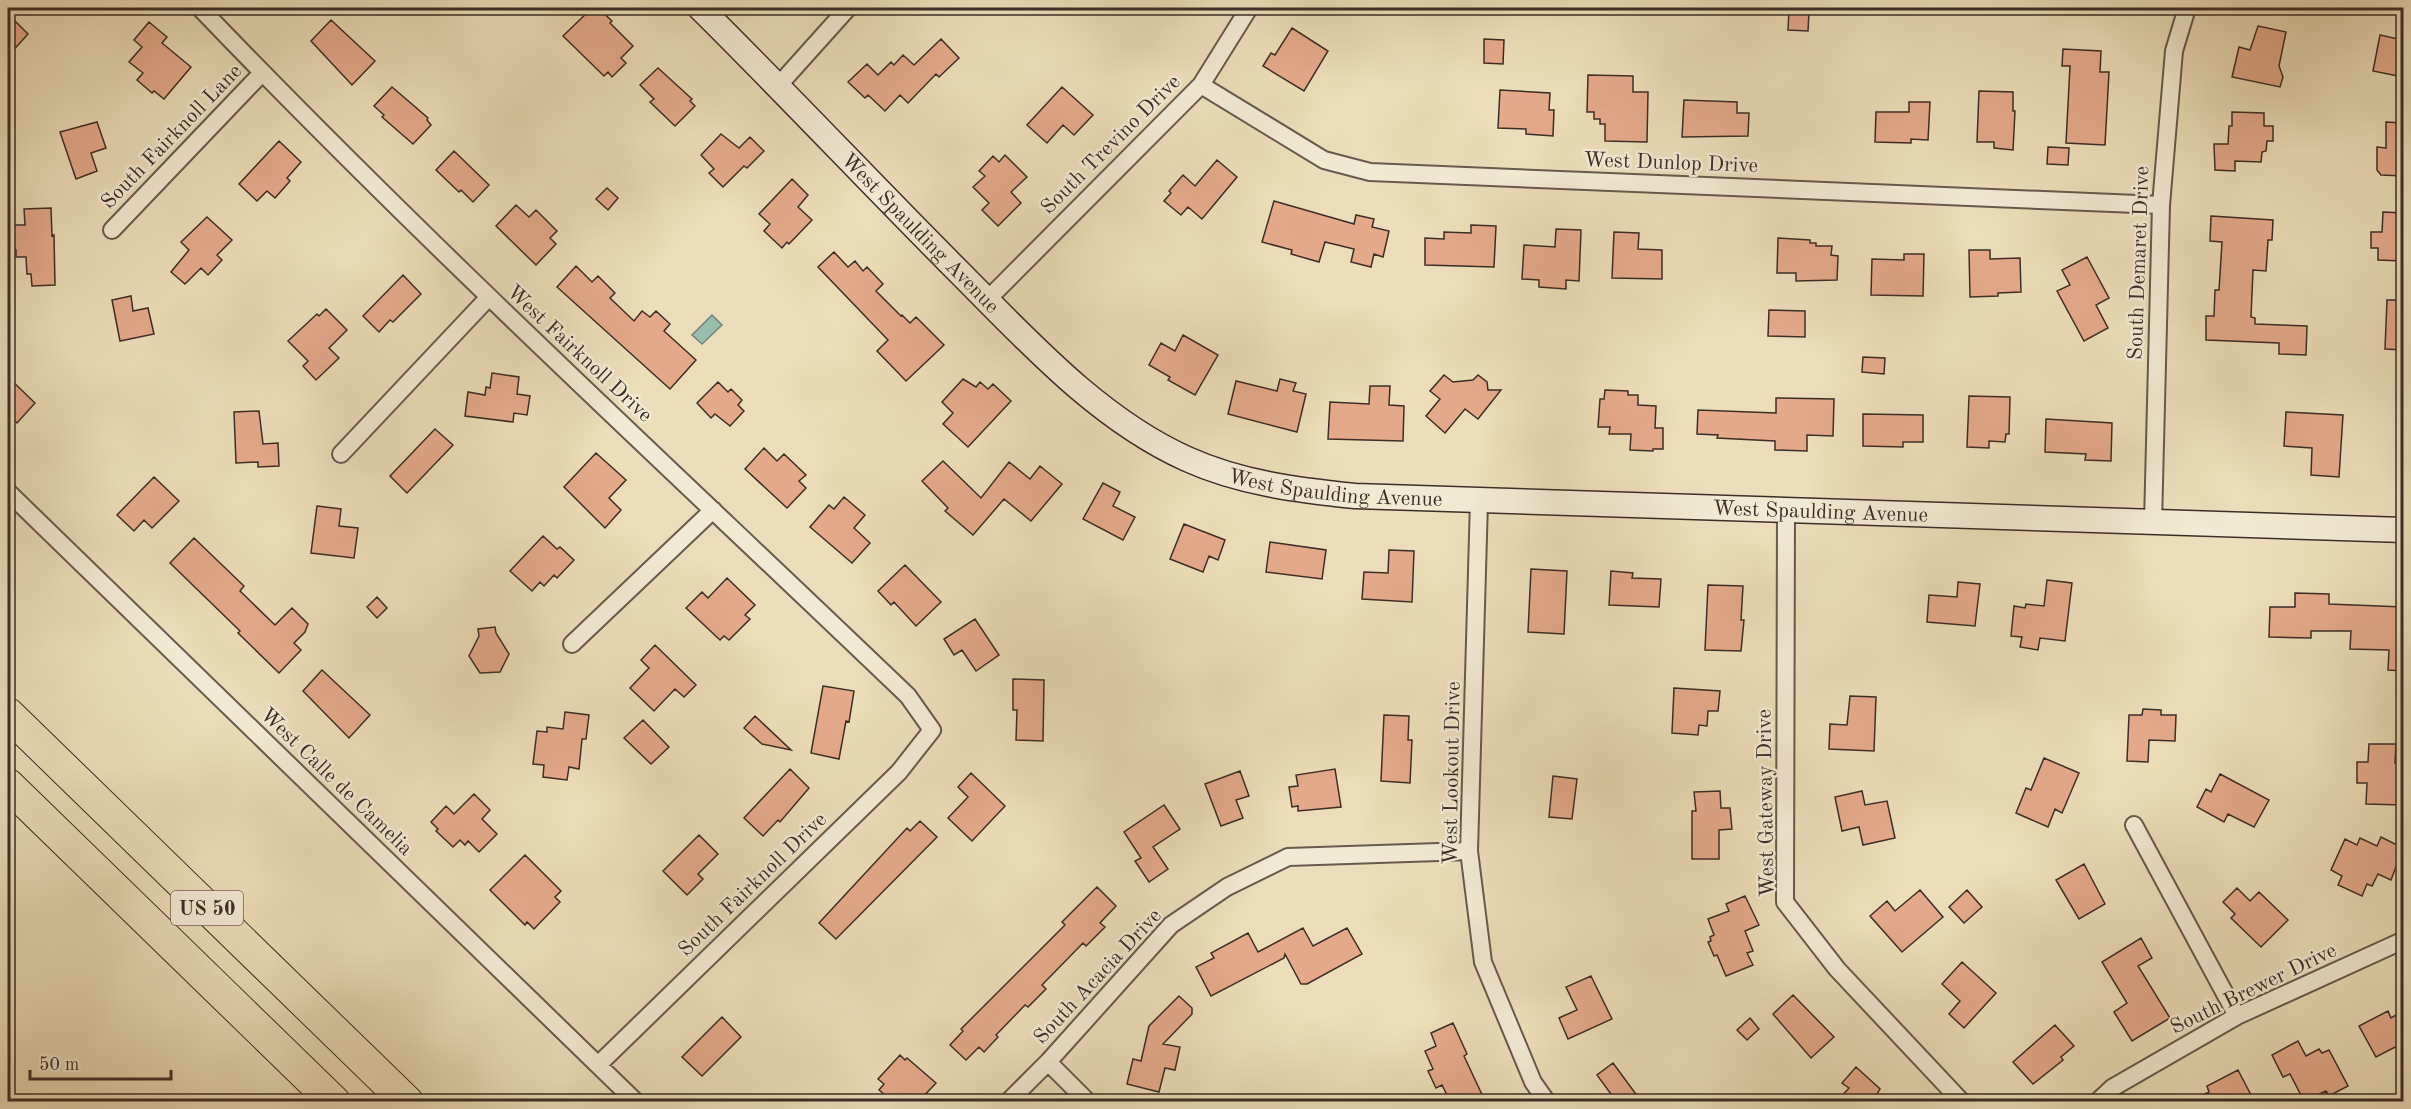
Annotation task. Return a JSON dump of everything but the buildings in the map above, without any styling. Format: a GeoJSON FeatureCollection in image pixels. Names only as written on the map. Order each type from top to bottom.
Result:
{"type":"FeatureCollection","features":[{"type":"Feature","properties":{"kind":"highway","name":"US 50"},"geometry":{"type":"LineString","coordinates":[[8,714],[407,1101]]}},
{"type":"Feature","properties":{"kind":"highway","name":"US 50"},"geometry":{"type":"LineString","coordinates":[[8,785],[334,1101]]}},
{"type":"Feature","properties":{"kind":"street","name":"West Fairknoll Drive"},"geometry":{"type":"LineString","coordinates":[[200,8],[262,73],[489,297],[908,696],[932,730]]}},
{"type":"Feature","properties":{"kind":"street","name":"West Spaulding Avenue"},"geometry":{"type":"LineString","coordinates":[[700,8],[987,300],[1090,396],[1154,441],[1187,459],[1252,481],[1303,491],[1354,496],[2403,530]]}},
{"type":"Feature","properties":{"kind":"street"},"geometry":{"type":"LineString","coordinates":[[778,86],[848,8]]}},
{"type":"Feature","properties":{"kind":"street","name":"South Trevino Drive"},"geometry":{"type":"LineString","coordinates":[[987,300],[1201,85],[1249,8]]}},
{"type":"Feature","properties":{"kind":"street","name":"South Demaret Drive"},"geometry":{"type":"LineString","coordinates":[[2152,522],[2161,205],[2174,51],[2187,8]]}},
{"type":"Feature","properties":{"kind":"street","name":"South Fairknoll Lane"},"geometry":{"type":"LineString","coordinates":[[112,230],[262,73]]}},
{"type":"Feature","properties":{"kind":"street","name":"West Dunlop Drive"},"geometry":{"type":"LineString","coordinates":[[1201,85],[1324,160],[1370,172],[2161,205]]}},
{"type":"Feature","properties":{"kind":"street"},"geometry":{"type":"LineString","coordinates":[[341,454],[489,297]]}},
{"type":"Feature","properties":{"kind":"street","name":"West Calle de Camelia"},"geometry":{"type":"LineString","coordinates":[[8,492],[636,1101]]}},
{"type":"Feature","properties":{"kind":"street","name":"West Lookout Drive"},"geometry":{"type":"LineString","coordinates":[[1479,501],[1469,851],[1483,962],[1533,1082],[1548,1101]]}},
{"type":"Feature","properties":{"kind":"street"},"geometry":{"type":"LineString","coordinates":[[572,644],[713,510]]}},
{"type":"Feature","properties":{"kind":"street","name":"West Gateway Drive"},"geometry":{"type":"LineString","coordinates":[[1786,510],[1785,902],[1837,969],[1962,1101]]}},
{"type":"Feature","properties":{"kind":"street","name":"South Fairknoll Drive"},"geometry":{"type":"LineString","coordinates":[[598,1065],[899,772],[932,730]]}},
{"type":"Feature","properties":{"kind":"street"},"geometry":{"type":"LineString","coordinates":[[2134,825],[2237,1016]]}},
{"type":"Feature","properties":{"kind":"street","name":"South Acacia Drive"},"geometry":{"type":"LineString","coordinates":[[1008,1101],[1048,1062],[1171,926],[1227,886],[1288,857],[1469,851]]}},
{"type":"Feature","properties":{"kind":"street","name":"South Brewer Drive"},"geometry":{"type":"LineString","coordinates":[[2097,1101],[2112,1088],[2237,1016],[2403,940]]}},
{"type":"Feature","properties":{"kind":"street"},"geometry":{"type":"LineString","coordinates":[[1048,1062],[1088,1101]]}},
{"type":"Feature","properties":{"kind":"shaded area"},"geometry":{"type":"Polygon","coordinates":[[[712,315],[722,325],[702,344],[692,335],[712,315]]]}}]}
